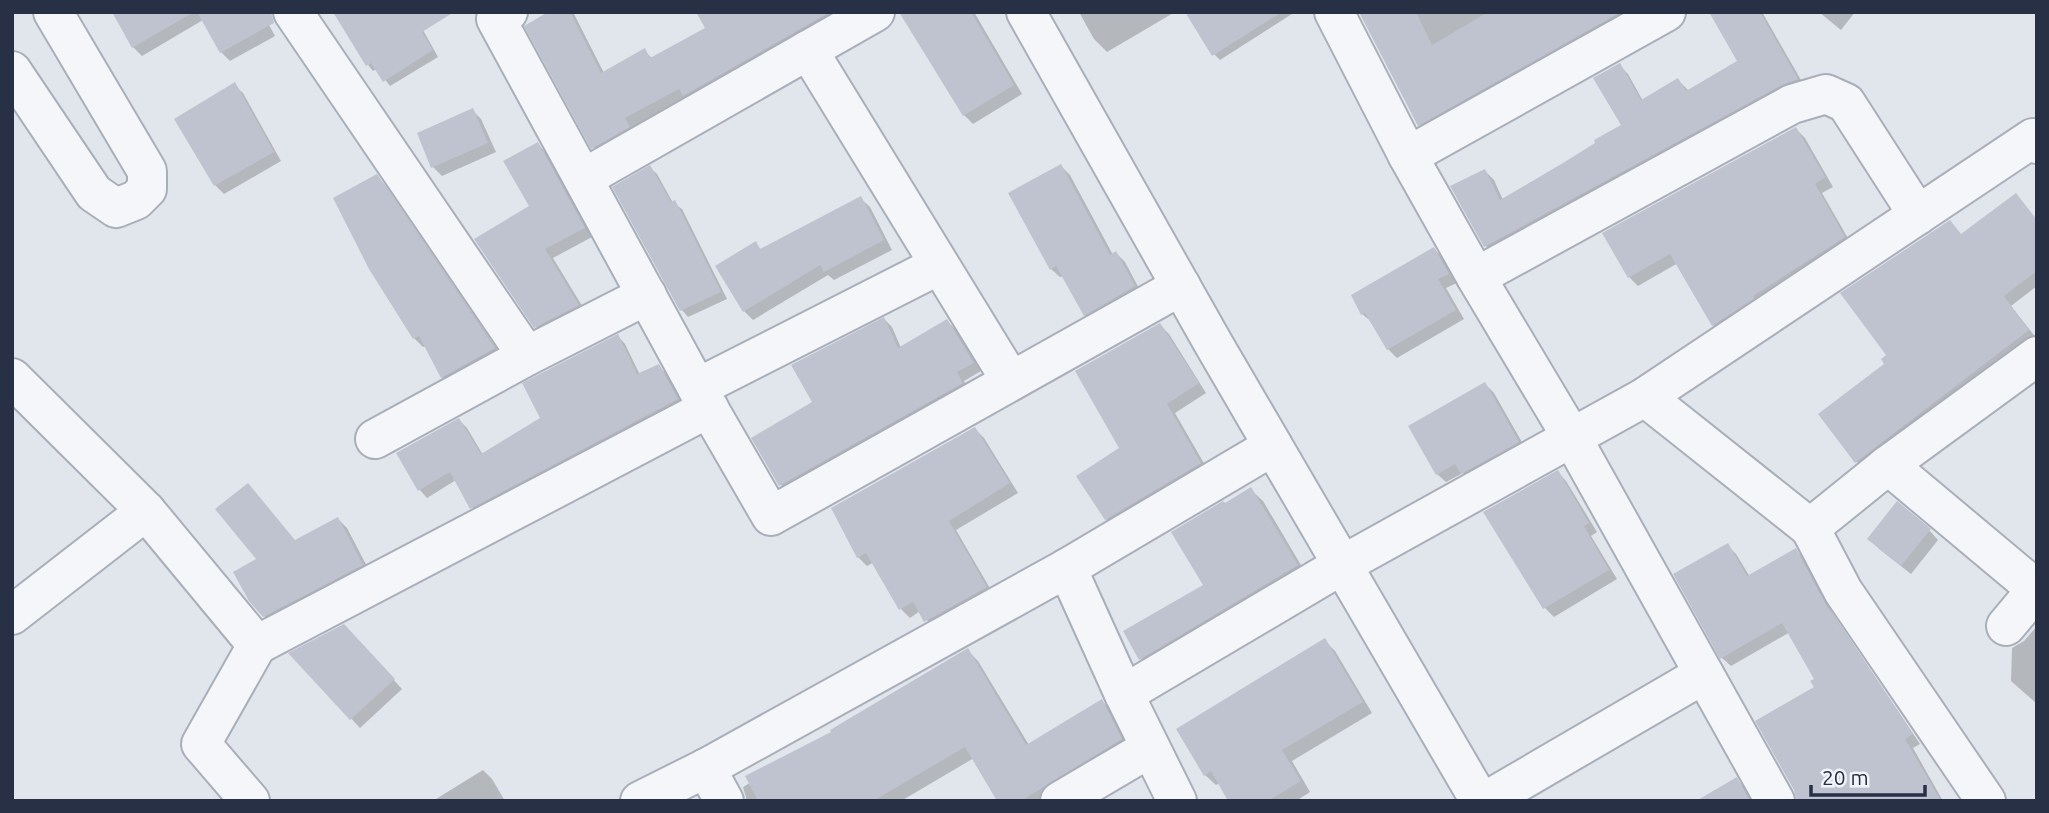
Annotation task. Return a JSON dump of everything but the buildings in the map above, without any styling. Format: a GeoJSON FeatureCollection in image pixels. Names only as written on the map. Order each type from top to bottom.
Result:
{"type":"FeatureCollection","features":[{"type":"Feature","properties":{"kind":"street"},"geometry":{"type":"LineString","coordinates":[[12,71],[94,193],[116,208],[136,200],[147,189],[147,171],[52,12]]}},
{"type":"Feature","properties":{"kind":"street"},"geometry":{"type":"LineString","coordinates":[[293,12],[527,356]]}},
{"type":"Feature","properties":{"kind":"street"},"geometry":{"type":"LineString","coordinates":[[508,12],[496,19],[703,398],[771,516],[1181,286]]}},
{"type":"Feature","properties":{"kind":"street"},"geometry":{"type":"LineString","coordinates":[[1026,12],[1273,446],[1480,801]]}},
{"type":"Feature","properties":{"kind":"street"},"geometry":{"type":"LineString","coordinates":[[1334,12],[1408,156],[1476,277],[1572,436],[1775,801]]}},
{"type":"Feature","properties":{"kind":"street"},"geometry":{"type":"LineString","coordinates":[[1408,156],[1666,12]]}},
{"type":"Feature","properties":{"kind":"street"},"geometry":{"type":"LineString","coordinates":[[584,178],[873,13]]}},
{"type":"Feature","properties":{"kind":"street"},"geometry":{"type":"LineString","coordinates":[[808,50],[1011,381]]}},
{"type":"Feature","properties":{"kind":"street"},"geometry":{"type":"LineString","coordinates":[[1476,277],[1792,104],[1826,94],[1846,103],[1918,215]]}},
{"type":"Feature","properties":{"kind":"street"},"geometry":{"type":"LineString","coordinates":[[1124,694],[1342,565],[1645,397],[2033,138],[2037,144]]}},
{"type":"Feature","properties":{"kind":"street"},"geometry":{"type":"LineString","coordinates":[[250,801],[201,744],[257,645],[939,265]]}},
{"type":"Feature","properties":{"kind":"street"},"geometry":{"type":"LineString","coordinates":[[375,439],[527,356],[647,295]]}},
{"type":"Feature","properties":{"kind":"street"},"geometry":{"type":"LineString","coordinates":[[1810,528],[1888,465],[2037,356]]}},
{"type":"Feature","properties":{"kind":"street"},"geometry":{"type":"LineString","coordinates":[[12,378],[146,511],[257,645]]}},
{"type":"Feature","properties":{"kind":"street"},"geometry":{"type":"LineString","coordinates":[[1645,397],[1810,528],[1843,591],[1986,801]]}},
{"type":"Feature","properties":{"kind":"street"},"geometry":{"type":"LineString","coordinates":[[640,801],[706,768],[1067,568],[1273,446]]}},
{"type":"Feature","properties":{"kind":"street"},"geometry":{"type":"LineString","coordinates":[[1888,465],[2037,589],[2006,626]]}},
{"type":"Feature","properties":{"kind":"street"},"geometry":{"type":"LineString","coordinates":[[12,615],[146,511]]}},
{"type":"Feature","properties":{"kind":"street"},"geometry":{"type":"LineString","coordinates":[[1067,568],[1124,694],[1177,801]]}},
{"type":"Feature","properties":{"kind":"street"},"geometry":{"type":"LineString","coordinates":[[1486,801],[1704,674]]}},
{"type":"Feature","properties":{"kind":"street"},"geometry":{"type":"LineString","coordinates":[[1060,801],[1150,748]]}},
{"type":"Feature","properties":{"kind":"street"},"geometry":{"type":"LineString","coordinates":[[706,768],[724,801]]}}]}
